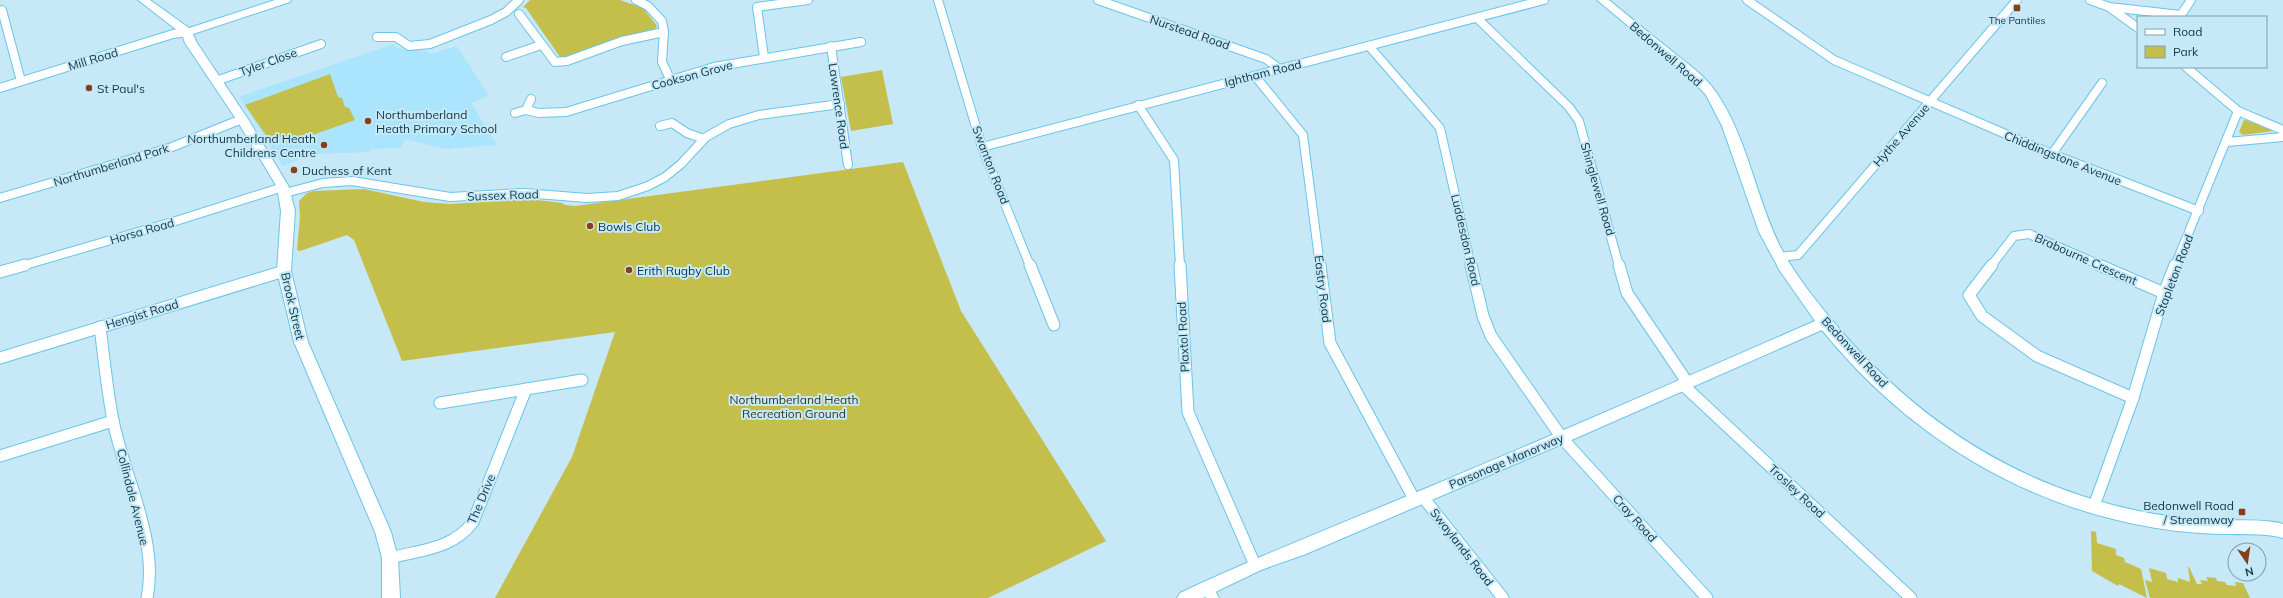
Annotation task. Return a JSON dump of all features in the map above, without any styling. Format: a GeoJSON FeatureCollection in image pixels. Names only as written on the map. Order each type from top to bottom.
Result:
{"type":"FeatureCollection","features":[{"type":"Feature","properties":{"kind":"street","name":"Brook Street"},"geometry":{"type":"LineString","coordinates":[[143,0],[187,32],[191,43],[242,119],[284,190],[288,211],[284,271],[301,342],[383,532],[390,558],[391,598]]}},
{"type":"Feature","properties":{"kind":"street"},"geometry":{"type":"LineString","coordinates":[[187,32],[286,0]]}},
{"type":"Feature","properties":{"kind":"street"},"geometry":{"type":"LineString","coordinates":[[376,37],[396,37],[406,45],[411,46],[435,44],[446,37],[502,15],[519,0]]}},
{"type":"Feature","properties":{"kind":"street"},"geometry":{"type":"LineString","coordinates":[[764,57],[758,7],[808,0]]}},
{"type":"Feature","properties":{"kind":"street","name":"Swanton Road"},"geometry":{"type":"LineString","coordinates":[[938,0],[982,147],[1054,325]]}},
{"type":"Feature","properties":{"kind":"street","name":"Nurstead Road"},"geometry":{"type":"LineString","coordinates":[[1098,0],[1266,59],[1280,69]]}},
{"type":"Feature","properties":{"kind":"street","name":"Ightham Road"},"geometry":{"type":"LineString","coordinates":[[982,147],[1544,0]]}},
{"type":"Feature","properties":{"kind":"street","name":"Bedonwell Road"},"geometry":{"type":"LineString","coordinates":[[1602,0],[1693,74],[1711,93],[1727,121],[1753,200],[1778,257],[1802,293],[1826,322],[1876,376],[1908,406],[1977,458],[2013,476],[2094,506],[2178,524],[2283,531]]}},
{"type":"Feature","properties":{"kind":"street","name":"Chiddingstone Avenue"},"geometry":{"type":"LineString","coordinates":[[1746,0],[1834,60],[1928,102],[2052,154],[2199,211]]}},
{"type":"Feature","properties":{"kind":"street","name":"Hythe Avenue"},"geometry":{"type":"LineString","coordinates":[[1778,257],[1798,255],[2017,0]]}},
{"type":"Feature","properties":{"kind":"street"},"geometry":{"type":"LineString","coordinates":[[2090,0],[2109,7],[2180,16],[2191,0]]}},
{"type":"Feature","properties":{"kind":"street"},"geometry":{"type":"LineString","coordinates":[[642,1],[652,9],[662,21],[664,32],[662,62],[670,79]]}},
{"type":"Feature","properties":{"kind":"street"},"geometry":{"type":"LineString","coordinates":[[2109,7],[2137,27]]}},
{"type":"Feature","properties":{"kind":"street"},"geometry":{"type":"LineString","coordinates":[[2,10],[21,81]]}},
{"type":"Feature","properties":{"kind":"street"},"geometry":{"type":"LineString","coordinates":[[519,14],[555,62],[567,61],[622,41],[664,32]]}},
{"type":"Feature","properties":{"kind":"street","name":"Shinglewell Road"},"geometry":{"type":"LineString","coordinates":[[1476,18],[1569,107],[1579,121],[1627,293],[1684,383]]}},
{"type":"Feature","properties":{"kind":"street","name":"Mill Road"},"geometry":{"type":"LineString","coordinates":[[0,88],[173,34],[187,32]]}},
{"type":"Feature","properties":{"kind":"street","name":"Cookson Grove"},"geometry":{"type":"LineString","coordinates":[[515,113],[526,110],[538,113],[566,112],[670,79],[714,67],[764,57],[861,42]]}},
{"type":"Feature","properties":{"kind":"street","name":"Tyler Close"},"geometry":{"type":"LineString","coordinates":[[216,81],[321,44]]}},
{"type":"Feature","properties":{"kind":"street"},"geometry":{"type":"LineString","coordinates":[[435,44],[440,51]]}},
{"type":"Feature","properties":{"kind":"street"},"geometry":{"type":"LineString","coordinates":[[506,57],[541,45]]}},
{"type":"Feature","properties":{"kind":"street","name":"Lawrence Road"},"geometry":{"type":"LineString","coordinates":[[830,46],[840,104],[848,165]]}},
{"type":"Feature","properties":{"kind":"street","name":"Luddesdon Road"},"geometry":{"type":"LineString","coordinates":[[1369,46],[1440,128],[1483,316],[1491,336],[1562,438]]}},
{"type":"Feature","properties":{"kind":"street"},"geometry":{"type":"LineString","coordinates":[[2187,68],[2238,111],[2283,130]]}},
{"type":"Feature","properties":{"kind":"street","name":"Eastry Road"},"geometry":{"type":"LineString","coordinates":[[1255,76],[1303,135],[1330,343],[1418,497]]}},
{"type":"Feature","properties":{"kind":"street"},"geometry":{"type":"LineString","coordinates":[[2052,154],[2102,83]]}},
{"type":"Feature","properties":{"kind":"street"},"geometry":{"type":"LineString","coordinates":[[526,110],[531,100]]}},
{"type":"Feature","properties":{"kind":"street","name":"Sussex Road"},"geometry":{"type":"LineString","coordinates":[[284,190],[346,181],[362,182],[445,197],[523,193],[590,199],[609,197],[640,190],[661,179],[682,164],[704,139],[725,126],[746,119],[840,104]]}},
{"type":"Feature","properties":{"kind":"street","name":"Plaxtol Road"},"geometry":{"type":"LineString","coordinates":[[1138,106],[1174,160],[1188,412],[1255,565]]}},
{"type":"Feature","properties":{"kind":"street","name":"Stapleton Road"},"geometry":{"type":"LineString","coordinates":[[2094,506],[2133,398],[2164,293],[2199,211],[2238,111]]}},
{"type":"Feature","properties":{"kind":"street","name":"Northumberland Park"},"geometry":{"type":"LineString","coordinates":[[0,198],[172,147],[242,119]]}},
{"type":"Feature","properties":{"kind":"street"},"geometry":{"type":"LineString","coordinates":[[660,126],[673,119],[687,133],[704,139]]}},
{"type":"Feature","properties":{"kind":"street"},"geometry":{"type":"LineString","coordinates":[[2227,142],[2283,138]]}},
{"type":"Feature","properties":{"kind":"street","name":"Horsa Road"},"geometry":{"type":"LineString","coordinates":[[0,272],[284,190]]}},
{"type":"Feature","properties":{"kind":"street","name":"Brabourne Crescent"},"geometry":{"type":"LineString","coordinates":[[2133,398],[2038,356],[1982,316],[1969,295],[2014,236],[2029,234],[2164,293]]}},
{"type":"Feature","properties":{"kind":"street","name":"Hengist Road"},"geometry":{"type":"LineString","coordinates":[[0,358],[284,271]]}},
{"type":"Feature","properties":{"kind":"street","name":"Parsonage Manorway"},"geometry":{"type":"LineString","coordinates":[[1186,598],[1209,593],[1255,565],[1300,549],[1418,497],[1562,438],[1684,383],[1826,322]]}},
{"type":"Feature","properties":{"kind":"street","name":"Collindale Avenue"},"geometry":{"type":"LineString","coordinates":[[100,327],[113,421],[146,537],[149,588],[147,598]]}},
{"type":"Feature","properties":{"kind":"street"},"geometry":{"type":"LineString","coordinates":[[440,403],[582,380]]}},
{"type":"Feature","properties":{"kind":"street","name":"Trosley Road"},"geometry":{"type":"LineString","coordinates":[[1684,383],[1911,598]]}},
{"type":"Feature","properties":{"kind":"street","name":"The Drive"},"geometry":{"type":"LineString","coordinates":[[390,558],[450,543],[464,534],[473,522],[526,389]]}},
{"type":"Feature","properties":{"kind":"street"},"geometry":{"type":"LineString","coordinates":[[0,456],[113,421]]}},
{"type":"Feature","properties":{"kind":"street","name":"Cray Road"},"geometry":{"type":"LineString","coordinates":[[1562,438],[1707,598]]}},
{"type":"Feature","properties":{"kind":"street","name":"Swaylands Road"},"geometry":{"type":"LineString","coordinates":[[1418,497],[1503,598]]}},
{"type":"Feature","properties":{"kind":"street","name":"Bedonwell Road"},"geometry":{"type":"LineString","coordinates":[[2247,528],[2283,540]]}},
{"type":"Feature","properties":{"kind":"shaded area","name":"Northumberland Heath Primary School"},"geometry":{"type":"Polygon","coordinates":[[[393,44],[397,48],[426,51],[430,54],[457,46],[489,96],[471,103],[497,145],[445,149],[405,139],[401,148],[372,149],[369,152],[312,154],[283,166],[239,97],[393,44]]]}},
{"type":"Feature","properties":{"kind":"green space"},"geometry":{"type":"Polygon","coordinates":[[[530,0],[620,0],[643,8],[657,26],[655,29],[614,40],[566,58],[560,57],[526,8],[523,7],[530,0]]]}},
{"type":"Feature","properties":{"kind":"green space"},"geometry":{"type":"Polygon","coordinates":[[[882,70],[893,124],[851,131],[841,77],[882,70]]]}},
{"type":"Feature","properties":{"kind":"green space"},"geometry":{"type":"Polygon","coordinates":[[[330,74],[338,97],[342,98],[345,107],[349,108],[355,120],[287,144],[283,136],[270,141],[245,105],[330,74]]]}},
{"type":"Feature","properties":{"kind":"green space"},"geometry":{"type":"Polygon","coordinates":[[[2244,120],[2273,131],[2243,135],[2239,132],[2244,120]]]}},
{"type":"Feature","properties":{"kind":"green space","name":"Northumberland Heath Recreation Ground"},"geometry":{"type":"Polygon","coordinates":[[[903,162],[961,311],[1106,541],[988,598],[495,598],[572,457],[615,332],[402,361],[354,240],[347,235],[300,251],[297,250],[300,216],[299,201],[307,193],[314,191],[364,189],[424,202],[450,204],[529,199],[575,206],[903,162]]]}},
{"type":"Feature","properties":{"kind":"green space"},"geometry":{"type":"Polygon","coordinates":[[[2091,531],[2096,532],[2097,543],[2116,549],[2116,555],[2124,558],[2125,562],[2141,569],[2147,598],[2119,584],[2118,586],[2092,571],[2091,531]]]}},
{"type":"Feature","properties":{"kind":"green space"},"geometry":{"type":"Polygon","coordinates":[[[2188,567],[2197,584],[2202,584],[2200,580],[2208,581],[2206,577],[2216,578],[2217,581],[2225,582],[2227,585],[2236,586],[2235,582],[2243,583],[2250,598],[2150,598],[2145,580],[2152,582],[2149,568],[2166,573],[2167,579],[2178,582],[2178,578],[2190,582],[2188,567]]]}},
{"type":"Feature","properties":{"kind":"place","name":"The Pantiles"},"geometry":{"type":"Point","coordinates":[2017,8]}},
{"type":"Feature","properties":{"kind":"place","name":"St Paul's"},"geometry":{"type":"Point","coordinates":[89,88]}},
{"type":"Feature","properties":{"kind":"place","name":"Northumberland Heath Primary School"},"geometry":{"type":"Point","coordinates":[368,121]}},
{"type":"Feature","properties":{"kind":"place","name":"Northumberland Heath Childrens Centre"},"geometry":{"type":"Point","coordinates":[324,145]}},
{"type":"Feature","properties":{"kind":"place","name":"Duchess of Kent"},"geometry":{"type":"Point","coordinates":[294,170]}},
{"type":"Feature","properties":{"kind":"place","name":"Bowls Club"},"geometry":{"type":"Point","coordinates":[590,226]}},
{"type":"Feature","properties":{"kind":"place","name":"Erith Rugby Club"},"geometry":{"type":"Point","coordinates":[629,270]}},
{"type":"Feature","properties":{"kind":"place","name":"Bedonwell Road / Streamway"},"geometry":{"type":"Point","coordinates":[2242,512]}}]}
